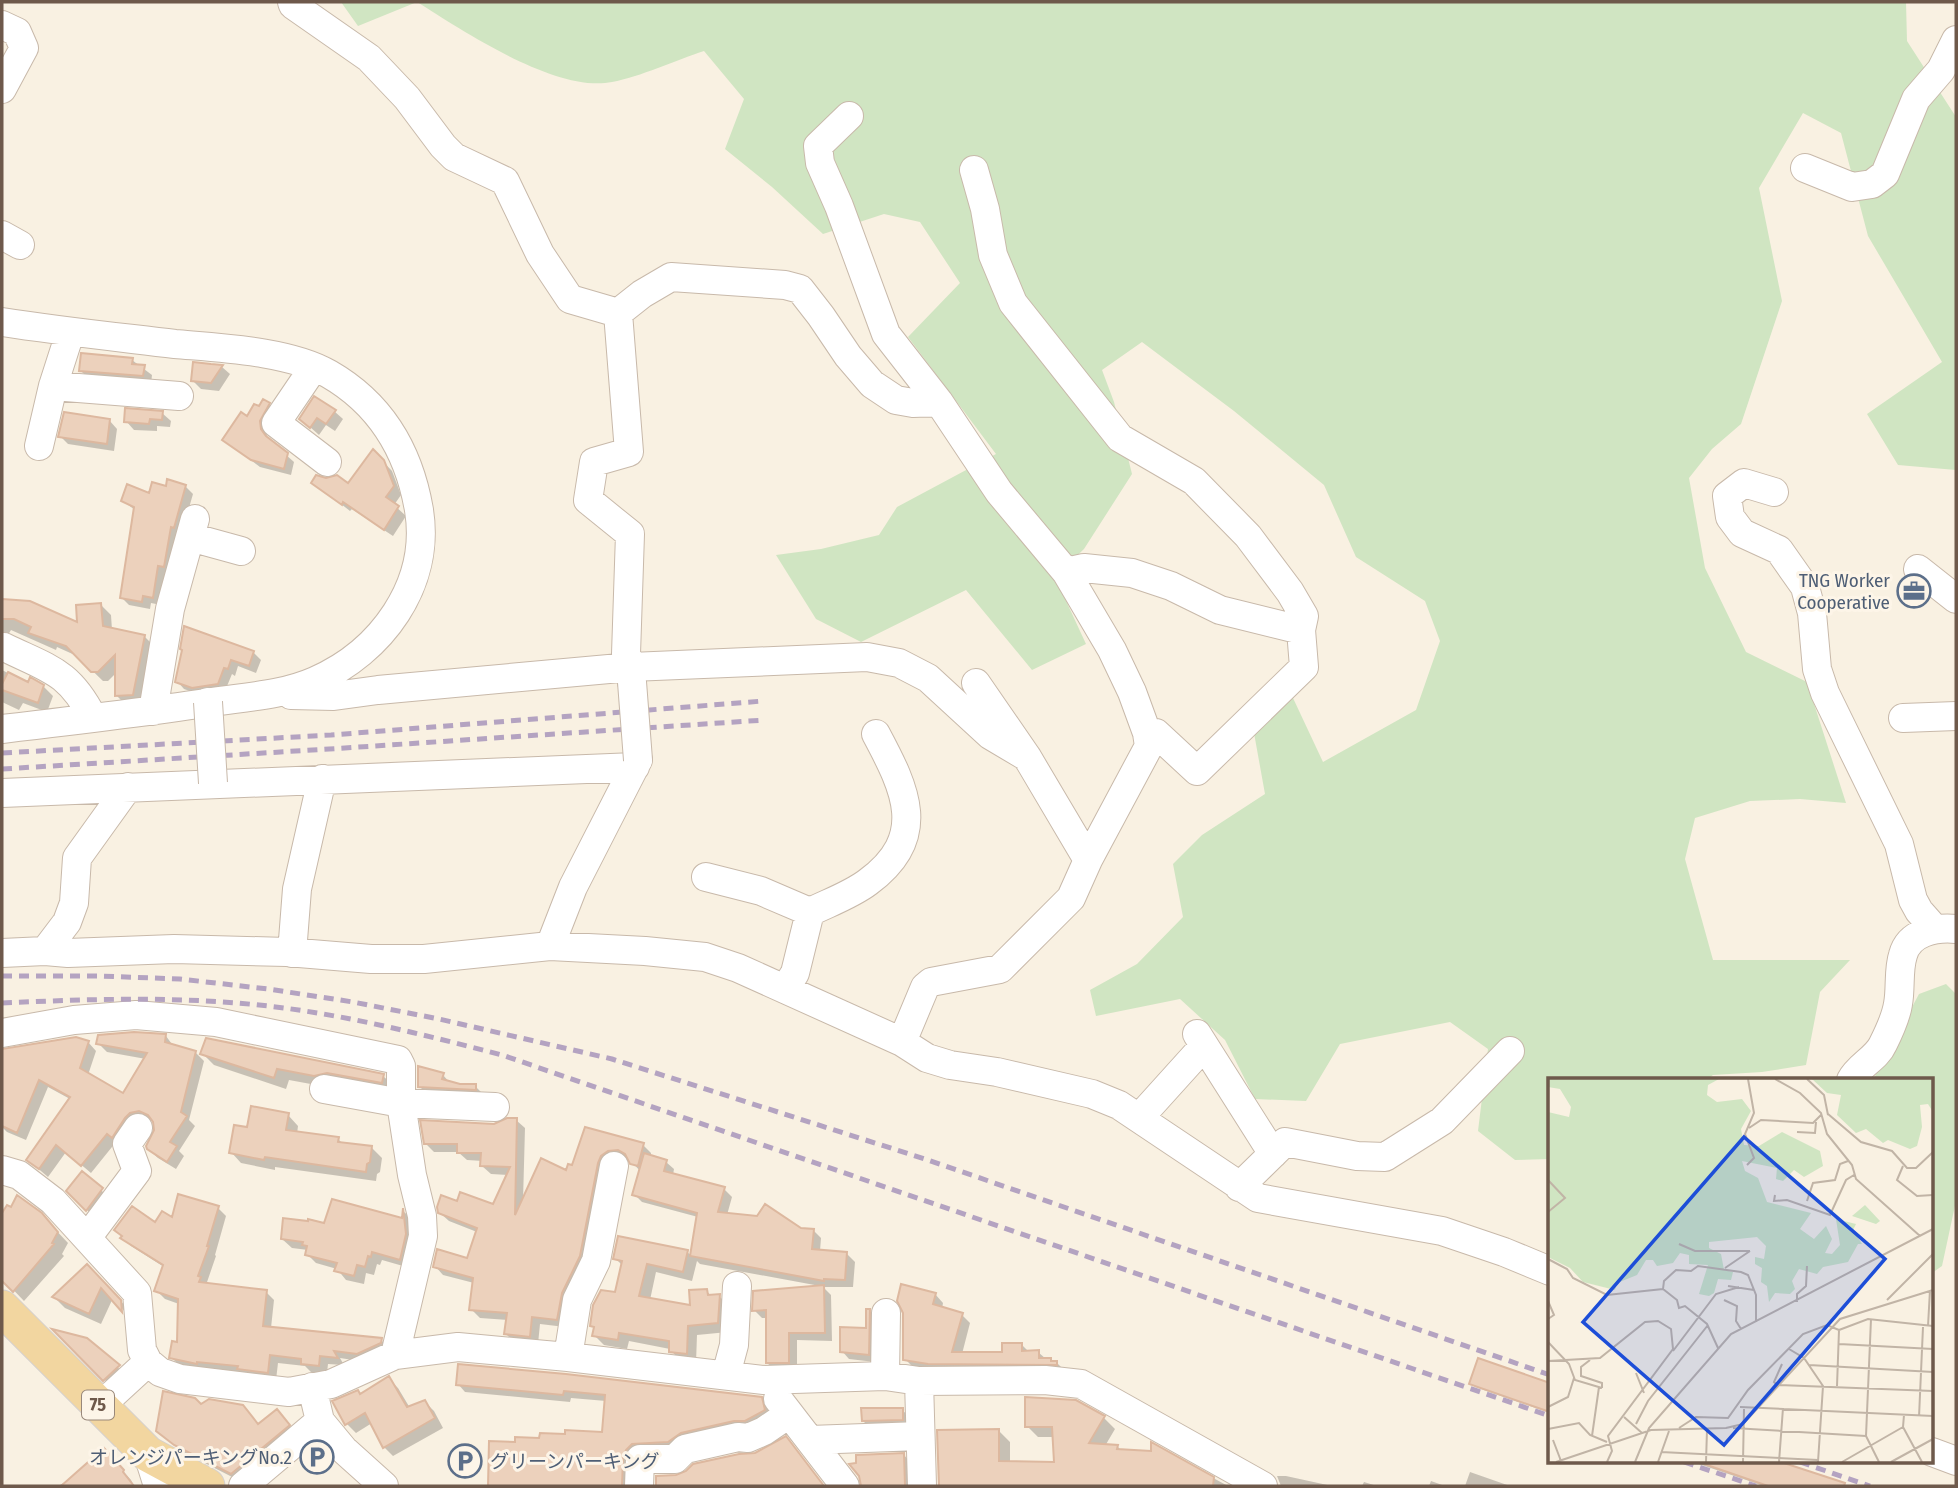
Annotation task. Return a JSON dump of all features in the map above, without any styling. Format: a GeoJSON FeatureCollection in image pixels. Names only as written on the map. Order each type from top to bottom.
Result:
{"type":"FeatureCollection","features":[{"type":"Feature","properties":{"kind":"main road","name":"75"},"geometry":{"type":"LineString","coordinates":[[2,1308],[99,1407],[153,1470],[207,1486]]}},
{"type":"Feature","properties":{"kind":"street"},"geometry":{"type":"LineString","coordinates":[[292,2],[369,58],[407,97],[454,157],[505,181],[540,254],[570,299],[618,313]]}},
{"type":"Feature","properties":{"kind":"street"},"geometry":{"type":"LineString","coordinates":[[2,25],[17,32],[24,48],[2,89]]}},
{"type":"Feature","properties":{"kind":"street"},"geometry":{"type":"LineString","coordinates":[[1805,168],[1852,187],[1872,184],[1885,174],[1916,99],[1941,70],[1956,40]]}},
{"type":"Feature","properties":{"kind":"street"},"geometry":{"type":"LineString","coordinates":[[849,116],[818,146],[820,163],[839,205],[886,334],[939,402],[999,492],[1066,572],[1112,650],[1132,692],[1149,746],[1088,860],[1071,898],[1000,969],[930,982],[925,987],[902,1042]]}},
{"type":"Feature","properties":{"kind":"street"},"geometry":{"type":"LineString","coordinates":[[974,170],[985,209],[993,255],[1013,303],[1120,438],[1194,481],[1248,536],[1290,592],[1304,616],[1301,630],[1304,667],[1197,771],[1156,733],[1147,733]]}},
{"type":"Feature","properties":{"kind":"street"},"geometry":{"type":"LineString","coordinates":[[618,313],[642,294],[671,277],[800,289],[848,356],[872,384],[896,400],[914,403],[939,402]]}},
{"type":"Feature","properties":{"kind":"street"},"geometry":{"type":"LineString","coordinates":[[550,946],[573,887],[637,763],[631,674],[626,654],[630,534],[588,500],[594,462],[629,452],[618,313]]}},
{"type":"Feature","properties":{"kind":"street"},"geometry":{"type":"LineString","coordinates":[[2,322],[263,353],[314,367],[329,374],[364,400],[400,446],[413,476],[420,541],[416,568],[403,603],[385,632],[345,666],[313,682],[264,695],[2,729]]}},
{"type":"Feature","properties":{"kind":"street"},"geometry":{"type":"LineString","coordinates":[[39,446],[53,386],[70,332]]}},
{"type":"Feature","properties":{"kind":"street"},"geometry":{"type":"LineString","coordinates":[[314,367],[276,423],[327,462]]}},
{"type":"Feature","properties":{"kind":"street"},"geometry":{"type":"LineString","coordinates":[[53,386],[179,397]]}},
{"type":"Feature","properties":{"kind":"street"},"geometry":{"type":"LineString","coordinates":[[1774,492],[1744,483],[1727,496],[1730,517],[1742,533],[1779,551],[1805,587],[1812,613],[1817,669],[1825,693],[1899,844],[1913,900],[1919,911],[1945,928]]}},
{"type":"Feature","properties":{"kind":"street"},"geometry":{"type":"LineString","coordinates":[[153,711],[170,609],[192,528],[241,551]]}},
{"type":"Feature","properties":{"kind":"street"},"geometry":{"type":"LineString","coordinates":[[1066,572],[1084,568],[1132,573],[1171,586],[1220,610],[1301,630]]}},
{"type":"Feature","properties":{"kind":"street"},"geometry":{"type":"LineString","coordinates":[[1918,569],[1956,599]]}},
{"type":"Feature","properties":{"kind":"street"},"geometry":{"type":"LineString","coordinates":[[6,642],[62,675],[81,695],[93,718]]}},
{"type":"Feature","properties":{"kind":"street"},"geometry":{"type":"LineString","coordinates":[[365,648],[378,690]]}},
{"type":"Feature","properties":{"kind":"street"},"geometry":{"type":"LineString","coordinates":[[264,695],[334,696],[378,690],[867,657],[899,663],[928,678],[990,735],[1027,757]]}},
{"type":"Feature","properties":{"kind":"street"},"geometry":{"type":"LineString","coordinates":[[976,683],[1027,757],[1088,860]]}},
{"type":"Feature","properties":{"kind":"street"},"geometry":{"type":"LineString","coordinates":[[208,702],[214,783]]}},
{"type":"Feature","properties":{"kind":"street"},"geometry":{"type":"LineString","coordinates":[[1903,718],[1956,716]]}},
{"type":"Feature","properties":{"kind":"street"},"geometry":{"type":"LineString","coordinates":[[785,989],[795,973],[810,912],[866,883],[890,863],[901,845],[908,820],[898,774],[876,734]]}},
{"type":"Feature","properties":{"kind":"street"},"geometry":{"type":"LineString","coordinates":[[2,793],[637,763]]}},
{"type":"Feature","properties":{"kind":"street"},"geometry":{"type":"LineString","coordinates":[[292,953],[297,889],[323,779]]}},
{"type":"Feature","properties":{"kind":"street"},"geometry":{"type":"LineString","coordinates":[[46,951],[67,922],[74,903],[77,858],[128,787]]}},
{"type":"Feature","properties":{"kind":"street"},"geometry":{"type":"LineString","coordinates":[[706,877],[761,891],[810,912]]}},
{"type":"Feature","properties":{"kind":"street"},"geometry":{"type":"LineString","coordinates":[[1852,1078],[1881,1048],[1898,1006],[1903,955],[1908,944],[1920,934],[1945,928]]}},
{"type":"Feature","properties":{"kind":"street"},"geometry":{"type":"LineString","coordinates":[[2,953],[174,949],[371,959],[424,959],[550,946],[705,957],[785,989],[902,1042],[928,1058],[950,1065],[997,1072],[1092,1094],[1119,1105],[1258,1198],[1442,1231],[1548,1270]]}},
{"type":"Feature","properties":{"kind":"street"},"geometry":{"type":"LineString","coordinates":[[2,1033],[74,1020],[136,1015],[216,1022],[398,1060],[401,1066],[401,1103],[412,1175],[422,1216],[423,1236],[395,1356]]}},
{"type":"Feature","properties":{"kind":"street"},"geometry":{"type":"LineString","coordinates":[[1139,1118],[1201,1040],[1273,1154]]}},
{"type":"Feature","properties":{"kind":"street"},"geometry":{"type":"LineString","coordinates":[[1239,1187],[1284,1142],[1357,1156],[1385,1157],[1442,1121],[1510,1051]]}},
{"type":"Feature","properties":{"kind":"street"},"geometry":{"type":"LineString","coordinates":[[324,1089],[401,1103],[495,1107]]}},
{"type":"Feature","properties":{"kind":"street"},"geometry":{"type":"LineString","coordinates":[[87,1238],[137,1171],[127,1144],[138,1128]]}},
{"type":"Feature","properties":{"kind":"street"},"geometry":{"type":"LineString","coordinates":[[568,1357],[577,1300],[596,1261],[614,1166]]}},
{"type":"Feature","properties":{"kind":"street"},"geometry":{"type":"LineString","coordinates":[[2,1170],[19,1175],[53,1201],[137,1293],[142,1350],[148,1362],[160,1372],[180,1379],[289,1392],[331,1384],[395,1356],[458,1347],[764,1380],[885,1376],[919,1381],[1045,1380],[1081,1384],[1263,1486]]}},
{"type":"Feature","properties":{"kind":"street"},"geometry":{"type":"LineString","coordinates":[[726,1375],[734,1345],[737,1286]]}},
{"type":"Feature","properties":{"kind":"street"},"geometry":{"type":"LineString","coordinates":[[885,1376],[886,1313]]}},
{"type":"Feature","properties":{"kind":"street"},"geometry":{"type":"LineString","coordinates":[[99,1407],[148,1362]]}},
{"type":"Feature","properties":{"kind":"street"},"geometry":{"type":"LineString","coordinates":[[764,1380],[845,1486]]}},
{"type":"Feature","properties":{"kind":"street"},"geometry":{"type":"LineString","coordinates":[[919,1381],[922,1486]]}},
{"type":"Feature","properties":{"kind":"street"},"geometry":{"type":"LineString","coordinates":[[312,1387],[320,1421],[344,1450],[384,1486]]}},
{"type":"Feature","properties":{"kind":"street"},"geometry":{"type":"LineString","coordinates":[[639,1486],[640,1459],[675,1459],[685,1449],[738,1437],[748,1438],[789,1414]]}},
{"type":"Feature","properties":{"kind":"street"},"geometry":{"type":"LineString","coordinates":[[243,1486],[320,1421]]}},
{"type":"Feature","properties":{"kind":"street"},"geometry":{"type":"LineString","coordinates":[[810,1440],[920,1436]]}},
{"type":"Feature","properties":{"kind":"street"},"geometry":{"type":"LineString","coordinates":[[1934,1453],[1956,1461]]}},
{"type":"Feature","properties":{"kind":"green space"},"geometry":{"type":"Polygon","coordinates":[[[341,2],[417,2],[358,26],[341,2]]]}},
{"type":"Feature","properties":{"kind":"green space"},"geometry":{"type":"Polygon","coordinates":[[[417,2],[1906,2],[1907,41],[1956,117],[1956,470],[1898,465],[1867,414],[1942,362],[1868,236],[1841,133],[1803,113],[1759,188],[1782,301],[1741,424],[1712,449],[1689,478],[1705,568],[1746,652],[1807,682],[1846,803],[1800,799],[1750,801],[1695,818],[1685,859],[1713,960],[1850,960],[1820,992],[1806,1065],[1762,1072],[1713,1075],[1709,1078],[1548,1078],[1548,1159],[1515,1160],[1478,1131],[1488,1049],[1450,1022],[1340,1044],[1306,1101],[1255,1099],[1225,1040],[1180,999],[1096,1016],[1090,990],[1137,964],[1183,917],[1173,864],[1202,835],[1265,794],[1254,733],[1293,698],[1323,762],[1416,710],[1440,641],[1425,601],[1356,557],[1324,485],[1234,411],[1142,342],[1102,370],[1114,402],[1132,474],[1084,549],[1055,577],[1086,644],[1032,670],[966,590],[861,642],[816,619],[776,555],[821,549],[879,535],[897,507],[996,454],[908,337],[960,283],[920,222],[884,214],[823,234],[725,149],[744,99],[704,51],[623,80],[590,83],[538,69],[460,29],[417,2]]]}},
{"type":"Feature","properties":{"kind":"green space"},"geometry":{"type":"Polygon","coordinates":[[[1946,984],[1956,994],[1956,1201],[1942,1266],[1934,1272],[1934,1078],[1874,1078],[1919,994],[1946,984]]]}},
{"type":"Feature","properties":{"kind":"building"},"geometry":{"type":"Polygon","coordinates":[[[81,353],[133,358],[132,364],[145,365],[143,376],[79,371],[81,353]]]}},
{"type":"Feature","properties":{"kind":"building"},"geometry":{"type":"Polygon","coordinates":[[[193,362],[223,365],[211,383],[191,381],[193,362]]]}},
{"type":"Feature","properties":{"kind":"building"},"geometry":{"type":"Polygon","coordinates":[[[314,396],[336,410],[326,424],[317,418],[310,428],[299,419],[314,396]]]}},
{"type":"Feature","properties":{"kind":"building"},"geometry":{"type":"Polygon","coordinates":[[[263,399],[270,403],[260,421],[261,429],[288,453],[284,469],[251,460],[222,440],[241,412],[247,416],[254,404],[259,406],[263,399]]]}},
{"type":"Feature","properties":{"kind":"building"},"geometry":{"type":"Polygon","coordinates":[[[125,408],[163,411],[162,420],[150,419],[149,424],[124,422],[125,408]]]}},
{"type":"Feature","properties":{"kind":"building"},"geometry":{"type":"Polygon","coordinates":[[[64,412],[110,419],[107,444],[58,437],[64,412]]]}},
{"type":"Feature","properties":{"kind":"building"},"geometry":{"type":"Polygon","coordinates":[[[373,449],[384,460],[394,486],[386,497],[399,506],[384,530],[311,483],[316,475],[326,478],[337,475],[348,483],[373,449]]]}},
{"type":"Feature","properties":{"kind":"building"},"geometry":{"type":"Polygon","coordinates":[[[167,479],[186,485],[174,528],[171,527],[164,567],[158,566],[153,598],[143,596],[142,602],[120,598],[134,507],[121,501],[127,484],[149,493],[152,482],[166,486],[167,479]]]}},
{"type":"Feature","properties":{"kind":"building"},"geometry":{"type":"Polygon","coordinates":[[[2,599],[30,601],[77,622],[76,605],[101,603],[103,626],[145,635],[133,695],[115,696],[115,655],[98,672],[91,672],[66,646],[28,633],[31,627],[14,619],[2,619],[2,599]]]}},
{"type":"Feature","properties":{"kind":"building"},"geometry":{"type":"Polygon","coordinates":[[[184,626],[254,651],[249,666],[231,660],[228,669],[224,668],[218,684],[192,688],[175,682],[184,626]]]}},
{"type":"Feature","properties":{"kind":"building"},"geometry":{"type":"Polygon","coordinates":[[[8,672],[28,682],[30,677],[44,685],[38,703],[2,690],[8,672]]]}},
{"type":"Feature","properties":{"kind":"building"},"geometry":{"type":"Polygon","coordinates":[[[134,1032],[166,1034],[165,1042],[196,1051],[181,1112],[187,1116],[170,1142],[177,1146],[167,1162],[147,1149],[154,1130],[153,1122],[148,1115],[139,1111],[130,1113],[125,1118],[112,1138],[107,1134],[81,1166],[56,1145],[39,1169],[26,1160],[70,1097],[39,1080],[17,1133],[2,1126],[2,1049],[76,1037],[89,1041],[80,1068],[123,1093],[147,1053],[96,1044],[98,1035],[134,1032]]]}},
{"type":"Feature","properties":{"kind":"building"},"geometry":{"type":"Polygon","coordinates":[[[206,1038],[384,1074],[382,1083],[327,1073],[314,1076],[277,1069],[274,1078],[200,1054],[206,1038]]]}},
{"type":"Feature","properties":{"kind":"building"},"geometry":{"type":"Polygon","coordinates":[[[418,1066],[444,1073],[442,1079],[460,1084],[476,1084],[476,1090],[418,1087],[418,1066]]]}},
{"type":"Feature","properties":{"kind":"building"},"geometry":{"type":"Polygon","coordinates":[[[251,1106],[289,1113],[286,1130],[339,1137],[338,1142],[372,1146],[366,1172],[265,1157],[264,1160],[229,1153],[234,1125],[247,1127],[251,1106]]]}},
{"type":"Feature","properties":{"kind":"building"},"geometry":{"type":"Polygon","coordinates":[[[507,1118],[517,1118],[515,1215],[541,1158],[566,1170],[568,1164],[572,1165],[585,1127],[644,1143],[638,1166],[630,1164],[625,1154],[618,1150],[608,1151],[601,1156],[580,1256],[562,1293],[557,1320],[532,1317],[530,1337],[504,1334],[507,1313],[469,1310],[473,1278],[433,1267],[437,1249],[467,1258],[477,1228],[438,1213],[441,1195],[457,1201],[460,1192],[493,1204],[510,1167],[480,1166],[481,1153],[457,1153],[457,1144],[424,1144],[420,1120],[494,1124],[507,1118]]]}},
{"type":"Feature","properties":{"kind":"building"},"geometry":{"type":"Polygon","coordinates":[[[644,1153],[667,1160],[664,1171],[725,1187],[718,1212],[757,1216],[765,1204],[801,1228],[814,1229],[812,1249],[847,1252],[845,1280],[824,1281],[690,1256],[697,1213],[632,1195],[644,1153]]]}},
{"type":"Feature","properties":{"kind":"building"},"geometry":{"type":"Polygon","coordinates":[[[82,1171],[103,1188],[86,1211],[66,1191],[82,1171]]]}},
{"type":"Feature","properties":{"kind":"building"},"geometry":{"type":"Polygon","coordinates":[[[178,1194],[219,1206],[198,1276],[201,1277],[199,1282],[267,1290],[263,1326],[382,1338],[381,1343],[357,1354],[334,1351],[338,1358],[320,1356],[319,1366],[301,1364],[301,1359],[270,1355],[268,1373],[237,1369],[238,1366],[197,1364],[169,1358],[172,1341],[177,1342],[178,1299],[154,1291],[163,1265],[120,1238],[122,1236],[114,1230],[132,1206],[155,1222],[162,1211],[172,1217],[178,1194]]]}},
{"type":"Feature","properties":{"kind":"building"},"geometry":{"type":"Polygon","coordinates":[[[17,1195],[42,1213],[58,1232],[52,1243],[54,1244],[13,1292],[2,1281],[2,1213],[7,1205],[11,1207],[17,1195]]]}},
{"type":"Feature","properties":{"kind":"building"},"geometry":{"type":"Polygon","coordinates":[[[332,1199],[402,1218],[403,1208],[406,1234],[400,1260],[372,1252],[365,1267],[357,1265],[354,1276],[334,1271],[337,1263],[305,1255],[307,1246],[302,1245],[303,1242],[281,1239],[283,1218],[324,1223],[332,1199]]]}},
{"type":"Feature","properties":{"kind":"building"},"geometry":{"type":"Polygon","coordinates":[[[618,1236],[688,1250],[683,1272],[647,1264],[639,1296],[690,1305],[689,1290],[707,1289],[708,1295],[720,1294],[718,1323],[688,1326],[687,1354],[669,1352],[669,1341],[619,1333],[618,1340],[592,1336],[594,1327],[590,1326],[593,1305],[601,1290],[615,1292],[622,1261],[613,1259],[618,1236]]]}},
{"type":"Feature","properties":{"kind":"building"},"geometry":{"type":"Polygon","coordinates":[[[87,1264],[121,1300],[122,1312],[101,1288],[89,1314],[52,1297],[87,1264]]]}},
{"type":"Feature","properties":{"kind":"building"},"geometry":{"type":"Polygon","coordinates":[[[901,1284],[936,1293],[933,1304],[963,1313],[952,1352],[1002,1352],[1002,1343],[1022,1343],[1022,1351],[1039,1350],[1039,1358],[1051,1358],[1051,1361],[1057,1361],[1057,1365],[928,1364],[903,1360],[903,1313],[897,1301],[901,1284]]]}},
{"type":"Feature","properties":{"kind":"building"},"geometry":{"type":"Polygon","coordinates":[[[824,1285],[825,1333],[789,1333],[789,1363],[766,1363],[766,1310],[752,1311],[753,1291],[824,1285]]]}},
{"type":"Feature","properties":{"kind":"building"},"geometry":{"type":"Polygon","coordinates":[[[866,1309],[870,1309],[869,1355],[840,1352],[840,1327],[866,1328],[866,1309]]]}},
{"type":"Feature","properties":{"kind":"building"},"geometry":{"type":"Polygon","coordinates":[[[52,1329],[87,1338],[120,1365],[103,1381],[52,1329]]]}},
{"type":"Feature","properties":{"kind":"building"},"geometry":{"type":"Polygon","coordinates":[[[1478,1358],[1548,1382],[1548,1411],[1469,1384],[1478,1358]]]}},
{"type":"Feature","properties":{"kind":"building"},"geometry":{"type":"Polygon","coordinates":[[[458,1364],[762,1397],[765,1410],[745,1421],[681,1433],[668,1442],[632,1444],[623,1458],[622,1486],[488,1486],[489,1441],[515,1442],[515,1437],[539,1438],[540,1433],[565,1434],[565,1430],[602,1432],[605,1395],[564,1391],[563,1395],[456,1385],[458,1364]]]}},
{"type":"Feature","properties":{"kind":"building"},"geometry":{"type":"Polygon","coordinates":[[[389,1376],[407,1407],[425,1400],[435,1418],[383,1448],[365,1413],[345,1425],[332,1401],[358,1390],[360,1394],[389,1376]]]}},
{"type":"Feature","properties":{"kind":"building"},"geometry":{"type":"Polygon","coordinates":[[[163,1391],[195,1398],[201,1404],[209,1399],[243,1405],[258,1424],[277,1409],[290,1425],[231,1474],[174,1445],[156,1431],[163,1391]]]}},
{"type":"Feature","properties":{"kind":"building"},"geometry":{"type":"Polygon","coordinates":[[[1025,1397],[1076,1400],[1105,1416],[1089,1443],[1118,1445],[1117,1449],[1151,1451],[1151,1442],[1214,1477],[1213,1486],[939,1486],[937,1430],[999,1429],[999,1461],[1054,1462],[1052,1427],[1025,1427],[1025,1397]]]}},
{"type":"Feature","properties":{"kind":"building"},"geometry":{"type":"Polygon","coordinates":[[[861,1408],[903,1408],[903,1420],[862,1421],[861,1408]]]}},
{"type":"Feature","properties":{"kind":"building"},"geometry":{"type":"Polygon","coordinates":[[[786,1436],[824,1486],[656,1486],[656,1476],[676,1475],[693,1464],[755,1453],[786,1436]]]}},
{"type":"Feature","properties":{"kind":"building"},"geometry":{"type":"Polygon","coordinates":[[[104,1448],[134,1486],[61,1486],[104,1448]]]}},
{"type":"Feature","properties":{"kind":"building"},"geometry":{"type":"Polygon","coordinates":[[[904,1453],[905,1486],[861,1486],[859,1476],[849,1464],[856,1463],[856,1455],[904,1453]]]}},
{"type":"Feature","properties":{"kind":"building"},"geometry":{"type":"Polygon","coordinates":[[[1704,1464],[1787,1464],[1845,1483],[1844,1486],[1768,1486],[1704,1464]]]}},
{"type":"Feature","properties":{"kind":"railway"},"geometry":{"type":"LineString","coordinates":[[2,753],[331,735],[763,701]]}},
{"type":"Feature","properties":{"kind":"railway"},"geometry":{"type":"LineString","coordinates":[[2,769],[765,720]]}},
{"type":"Feature","properties":{"kind":"railway"},"geometry":{"type":"LineString","coordinates":[[2,976],[180,979],[268,989],[439,1019],[612,1059],[925,1159],[1548,1374]]}},
{"type":"Feature","properties":{"kind":"railway"},"geometry":{"type":"LineString","coordinates":[[2,1003],[168,1000],[268,1006],[356,1020],[502,1055],[1548,1415]]}},
{"type":"Feature","properties":{"kind":"railway"},"geometry":{"type":"LineString","coordinates":[[1690,1464],[1756,1486]]}},
{"type":"Feature","properties":{"kind":"railway"},"geometry":{"type":"LineString","coordinates":[[1806,1464],[1870,1486]]}},
{"type":"Feature","properties":{"kind":"place","name":"TNG Worker Cooperative"},"geometry":{"type":"Point","coordinates":[1914,591]}},
{"type":"Feature","properties":{"kind":"place","name":"オレンジパーキングNo.2"},"geometry":{"type":"Point","coordinates":[317,1457]}},
{"type":"Feature","properties":{"kind":"place","name":"グリーンパーキング"},"geometry":{"type":"Point","coordinates":[465,1461]}}]}
